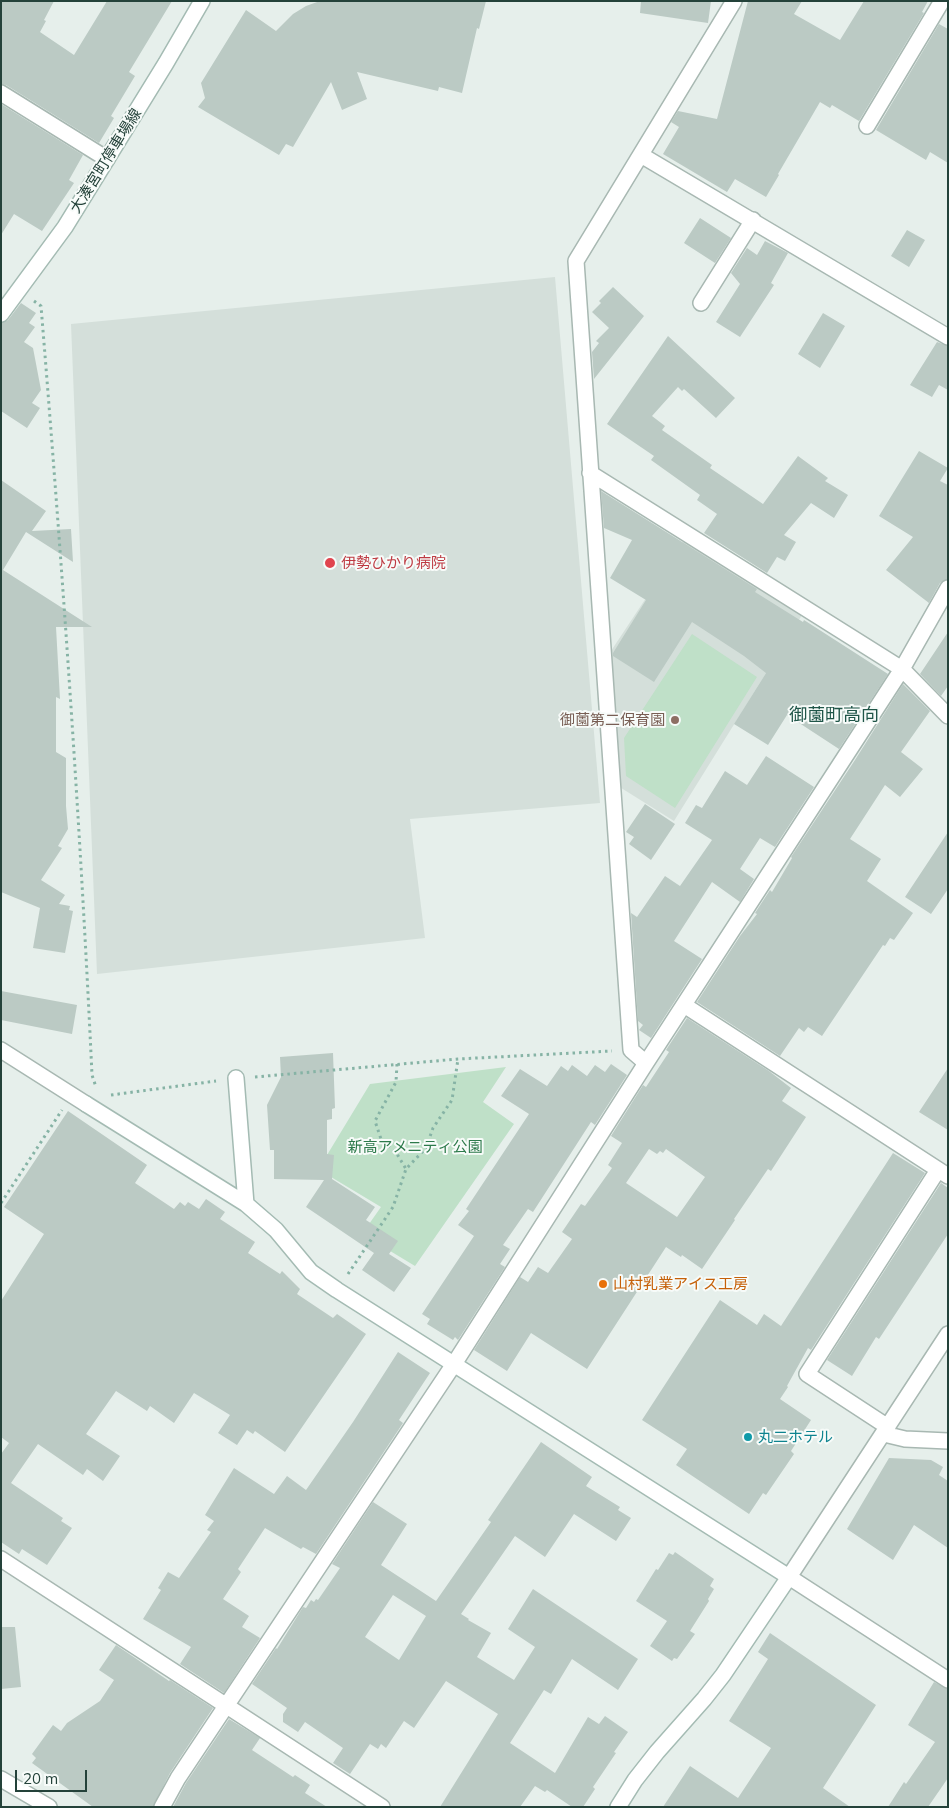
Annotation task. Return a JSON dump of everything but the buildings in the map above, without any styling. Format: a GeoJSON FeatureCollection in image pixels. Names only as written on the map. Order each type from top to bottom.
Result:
{"type":"FeatureCollection","features":[{"type":"Feature","properties":{"kind":"street","name":"大湊宮町停車場線"},"geometry":{"type":"LineString","coordinates":[[1,314],[65,227],[202,1]]}},
{"type":"Feature","properties":{"kind":"street"},"geometry":{"type":"LineString","coordinates":[[646,1063],[630,1050],[576,261],[734,1]]}},
{"type":"Feature","properties":{"kind":"street"},"geometry":{"type":"LineString","coordinates":[[867,126],[942,1]]}},
{"type":"Feature","properties":{"kind":"street"},"geometry":{"type":"LineString","coordinates":[[1,94],[106,159]]}},
{"type":"Feature","properties":{"kind":"street"},"geometry":{"type":"LineString","coordinates":[[641,155],[948,337]]}},
{"type":"Feature","properties":{"kind":"street"},"geometry":{"type":"LineString","coordinates":[[701,303],[752,220]]}},
{"type":"Feature","properties":{"kind":"street"},"geometry":{"type":"LineString","coordinates":[[590,474],[902,669],[948,716]]}},
{"type":"Feature","properties":{"kind":"street"},"geometry":{"type":"LineString","coordinates":[[162,1807],[178,1778],[228,1706],[454,1364],[646,1063],[902,669],[948,588]]}},
{"type":"Feature","properties":{"kind":"street"},"geometry":{"type":"LineString","coordinates":[[684,1005],[943,1173],[807,1374],[886,1430],[905,1439],[948,1441]]}},
{"type":"Feature","properties":{"kind":"street"},"geometry":{"type":"LineString","coordinates":[[1,1050],[246,1204],[276,1230],[311,1272],[337,1290],[790,1577],[948,1680]]}},
{"type":"Feature","properties":{"kind":"street"},"geometry":{"type":"LineString","coordinates":[[236,1078],[246,1204]]}},
{"type":"Feature","properties":{"kind":"street"},"geometry":{"type":"LineString","coordinates":[[618,1807],[635,1780],[657,1752],[723,1675],[790,1577],[948,1334]]}},
{"type":"Feature","properties":{"kind":"street"},"geometry":{"type":"LineString","coordinates":[[1,1559],[382,1807]]}},
{"type":"Feature","properties":{"kind":"street"},"geometry":{"type":"LineString","coordinates":[[1,1779],[50,1807]]}},
{"type":"Feature","properties":{"kind":"path"},"geometry":{"type":"LineString","coordinates":[[18,290],[41,306],[62,558],[82,874],[92,1075],[97,1087],[102,1092]]}},
{"type":"Feature","properties":{"kind":"path"},"geometry":{"type":"LineString","coordinates":[[107,1096],[236,1078],[458,1059],[630,1050]]}},
{"type":"Feature","properties":{"kind":"path"},"geometry":{"type":"LineString","coordinates":[[337,1290],[393,1207],[406,1168],[426,1148],[433,1128],[452,1100],[458,1059]]}},
{"type":"Feature","properties":{"kind":"path"},"geometry":{"type":"LineString","coordinates":[[396,1064],[396,1082],[375,1121],[381,1139],[397,1154],[406,1168]]}},
{"type":"Feature","properties":{"kind":"path"},"geometry":{"type":"LineString","coordinates":[[86,1104],[97,1087]]}},
{"type":"Feature","properties":{"kind":"path"},"geometry":{"type":"LineString","coordinates":[[1,1203],[72,1095]]}},
{"type":"Feature","properties":{"kind":"shaded area","name":"伊勢ひかり病院"},"geometry":{"type":"Polygon","coordinates":[[[555,277],[600,803],[410,819],[425,938],[97,974],[71,324],[555,277]]]}},
{"type":"Feature","properties":{"kind":"shaded area","name":"御薗第二保育園"},"geometry":{"type":"Polygon","coordinates":[[[685,539],[802,615],[674,821],[618,786],[609,654],[685,539]]]}},
{"type":"Feature","properties":{"kind":"green space"},"geometry":{"type":"Polygon","coordinates":[[[692,634],[757,677],[675,808],[626,776],[624,738],[692,634]]]}},
{"type":"Feature","properties":{"kind":"green space","name":"新高アメニティ公園"},"geometry":{"type":"Polygon","coordinates":[[[506,1067],[483,1102],[514,1124],[415,1266],[362,1234],[381,1207],[326,1174],[324,1160],[370,1084],[506,1067]]]}},
{"type":"Feature","properties":{"kind":"place","name":"伊勢ひかり病院"},"geometry":{"type":"Point","coordinates":[330,563]}},
{"type":"Feature","properties":{"kind":"place","name":"御薗第二保育園"},"geometry":{"type":"Point","coordinates":[675,720]}},
{"type":"Feature","properties":{"kind":"place","name":"山村乳業アイス工房"},"geometry":{"type":"Point","coordinates":[603,1284]}},
{"type":"Feature","properties":{"kind":"place","name":"丸二ホテル"},"geometry":{"type":"Point","coordinates":[748,1437]}},
{"type":"Feature","properties":{"kind":"district","name":"御薗町高向"},"geometry":{"type":"Point","coordinates":[834,716]}}]}
